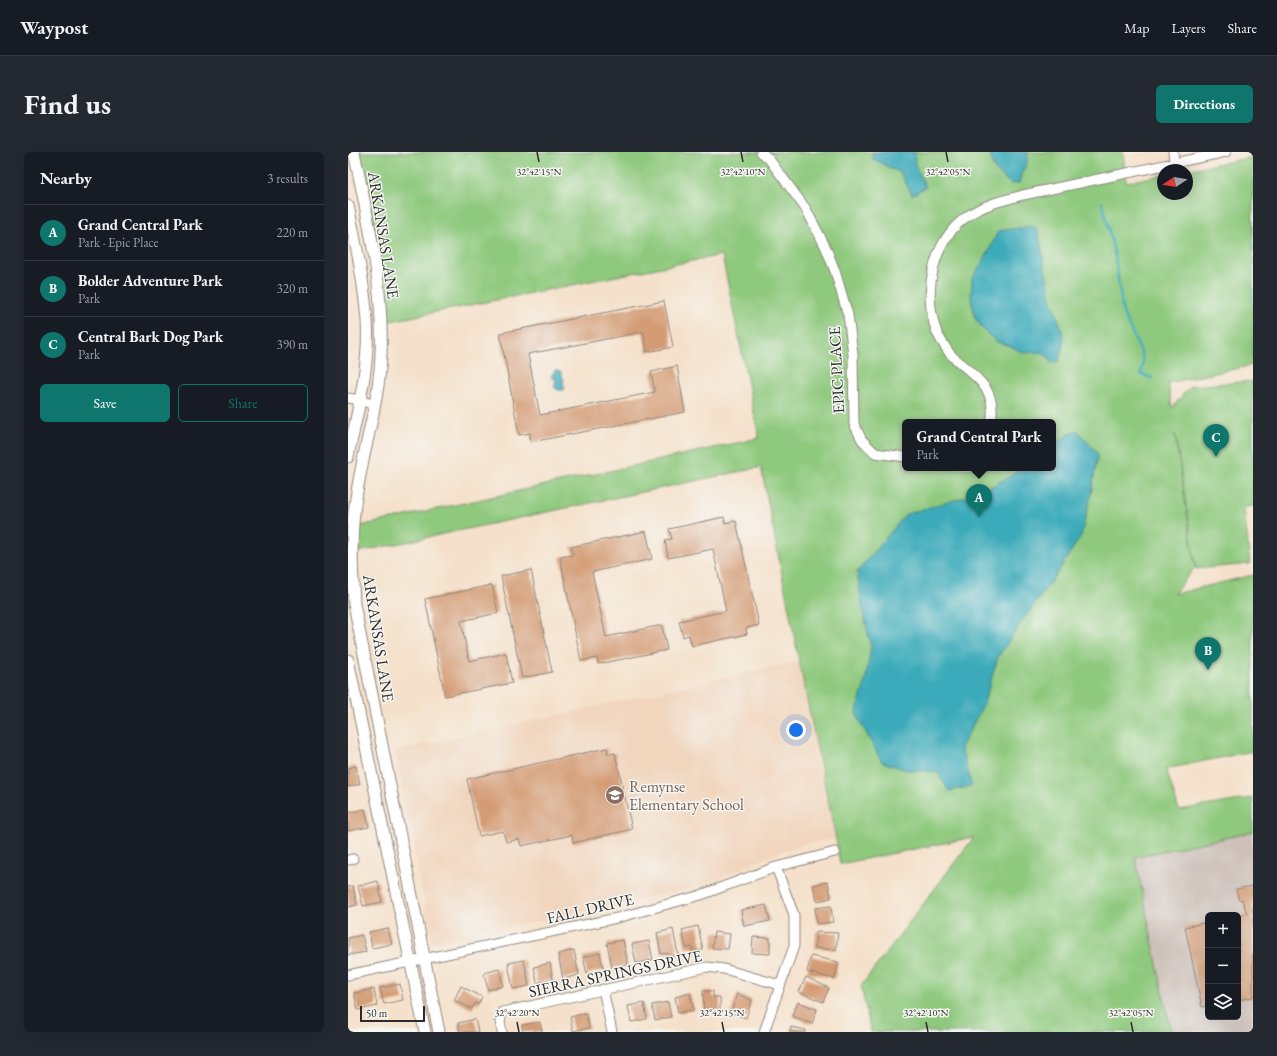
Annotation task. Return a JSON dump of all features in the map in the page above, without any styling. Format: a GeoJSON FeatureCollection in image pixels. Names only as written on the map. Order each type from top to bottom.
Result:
{"type":"FeatureCollection","features":[{"type":"Feature","properties":{"kind":"main road","name":"ARKANSAS LANE"},"geometry":{"type":"LineString","coordinates":[[354,152],[377,274],[380,300],[381,355],[379,384],[352,524],[352,609],[439,1032]]}},
{"type":"Feature","properties":{"kind":"main road","name":"ARKANSAS LANE"},"geometry":{"type":"LineString","coordinates":[[348,206],[359,260],[367,322],[366,360],[360,400],[348,457]]}},
{"type":"Feature","properties":{"kind":"main road","name":"ARKANSAS LANE"},"geometry":{"type":"LineString","coordinates":[[348,660],[424,1032]]}},
{"type":"Feature","properties":{"kind":"street","name":"EPIC PLACE"},"geometry":{"type":"LineString","coordinates":[[761,152],[769,159],[806,209],[826,248],[835,271],[848,315],[853,354],[854,424],[862,440],[875,453],[902,457]]}},
{"type":"Feature","properties":{"kind":"street"},"geometry":{"type":"LineString","coordinates":[[1173,152],[1174,163]]}},
{"type":"Feature","properties":{"kind":"street"},"geometry":{"type":"LineString","coordinates":[[991,419],[992,406],[987,389],[981,380],[949,354],[938,333],[931,311],[930,289],[932,270],[939,250],[945,239],[956,226],[970,214],[991,204],[1023,195],[1225,152]]}},
{"type":"Feature","properties":{"kind":"street"},"geometry":{"type":"LineString","coordinates":[[348,398],[374,405]]}},
{"type":"Feature","properties":{"kind":"street","name":"FALL DRIVE"},"geometry":{"type":"LineString","coordinates":[[348,975],[617,918],[701,895],[776,867],[835,852]]}},
{"type":"Feature","properties":{"kind":"street"},"geometry":{"type":"LineString","coordinates":[[764,1032],[794,946],[794,915],[776,867]]}},
{"type":"Feature","properties":{"kind":"street","name":"SIERRA SPRINGS DRIVE"},"geometry":{"type":"LineString","coordinates":[[502,1032],[500,1022],[502,1012],[707,967],[724,969],[780,985]]}},
{"type":"Feature","properties":{"kind":"street"},"geometry":{"type":"LineString","coordinates":[[603,989],[612,1032]]}},
{"type":"Feature","properties":{"kind":"shaded area","name":"Remynse Elementary School"},"geometry":{"type":"Polygon","coordinates":[[[799,661],[836,839],[809,843],[772,855],[718,879],[689,889],[432,943],[395,751],[799,661]]]}},
{"type":"Feature","properties":{"kind":"shaded area"},"geometry":{"type":"Polygon","coordinates":[[[1253,832],[1253,1032],[1171,1032],[1135,857],[1253,832]]]}},
{"type":"Feature","properties":{"kind":"green space"},"geometry":{"type":"Polygon","coordinates":[[[360,152],[1123,152],[1126,182],[1157,176],[1157,200],[1193,200],[1193,169],[1253,157],[1253,365],[1168,383],[1172,408],[1190,386],[1253,381],[1253,506],[1244,507],[1250,564],[1196,569],[1175,434],[1195,567],[1174,594],[1253,575],[1253,751],[1166,769],[1179,810],[1253,798],[1253,832],[1135,857],[1171,1032],[871,1032],[861,986],[974,837],[840,864],[761,467],[358,552],[360,526],[759,438],[722,255],[386,322],[385,295],[360,152]]]}},
{"type":"Feature","properties":{"kind":"water"},"geometry":{"type":"Polygon","coordinates":[[[873,152],[915,152],[915,164],[926,187],[912,195],[900,172],[872,159],[873,152]]]}},
{"type":"Feature","properties":{"kind":"water"},"geometry":{"type":"Polygon","coordinates":[[[989,152],[1028,152],[1027,165],[1022,172],[1019,183],[1011,184],[994,169],[989,152]]]}},
{"type":"Feature","properties":{"kind":"water"},"geometry":{"type":"Polygon","coordinates":[[[1031,226],[1036,228],[1038,231],[1051,298],[1064,340],[1059,361],[1051,363],[1047,355],[1041,352],[1024,353],[1010,346],[997,342],[985,332],[975,318],[971,299],[972,279],[989,251],[998,231],[1031,226]]]}},
{"type":"Feature","properties":{"kind":"water"},"geometry":{"type":"Polygon","coordinates":[[[555,370],[561,372],[564,380],[564,390],[558,390],[554,387],[556,380],[551,376],[555,370]]]}},
{"type":"Feature","properties":{"kind":"water"},"geometry":{"type":"Polygon","coordinates":[[[1077,430],[1098,454],[1091,494],[1081,536],[998,657],[984,703],[961,748],[972,786],[949,791],[937,772],[907,770],[882,762],[856,714],[865,683],[871,647],[862,606],[857,572],[906,514],[979,493],[1017,471],[1056,471],[1056,442],[1077,430]]]}},
{"type":"Feature","properties":{"kind":"building"},"geometry":{"type":"Polygon","coordinates":[[[664,301],[673,347],[647,352],[643,332],[528,354],[540,415],[655,392],[651,372],[677,366],[685,412],[531,442],[530,433],[519,435],[500,333],[664,301]]]}},
{"type":"Feature","properties":{"kind":"building"},"geometry":{"type":"Polygon","coordinates":[[[724,517],[725,523],[736,521],[759,625],[746,628],[747,634],[692,646],[689,635],[683,637],[679,621],[726,611],[713,549],[668,558],[665,540],[672,539],[669,529],[724,517]]]}},
{"type":"Feature","properties":{"kind":"building"},"geometry":{"type":"Polygon","coordinates":[[[646,531],[652,559],[592,572],[606,637],[662,625],[667,650],[598,664],[597,658],[581,661],[560,557],[573,555],[571,547],[646,531]]]}},
{"type":"Feature","properties":{"kind":"building"},"geometry":{"type":"Polygon","coordinates":[[[531,570],[552,672],[522,678],[501,576],[531,570]]]}},
{"type":"Feature","properties":{"kind":"building"},"geometry":{"type":"Polygon","coordinates":[[[492,585],[498,613],[461,621],[469,661],[506,653],[512,683],[445,696],[425,599],[492,585]]]}},
{"type":"Feature","properties":{"kind":"building"},"geometry":{"type":"Polygon","coordinates":[[[607,748],[608,754],[615,753],[632,829],[573,843],[572,835],[521,846],[519,839],[506,842],[503,831],[479,836],[467,779],[607,748]]]}},
{"type":"Feature","properties":{"kind":"building"},"geometry":{"type":"Polygon","coordinates":[[[356,766],[360,784],[348,787],[348,768],[356,766]]]}},
{"type":"Feature","properties":{"kind":"building"},"geometry":{"type":"Polygon","coordinates":[[[365,809],[369,827],[348,831],[348,813],[365,809]]]}},
{"type":"Feature","properties":{"kind":"building"},"geometry":{"type":"Polygon","coordinates":[[[378,881],[382,902],[363,906],[358,886],[378,881]]]}},
{"type":"Feature","properties":{"kind":"building"},"geometry":{"type":"Polygon","coordinates":[[[828,882],[831,898],[817,901],[813,885],[828,882]]]}},
{"type":"Feature","properties":{"kind":"building"},"geometry":{"type":"Polygon","coordinates":[[[353,886],[357,905],[348,907],[348,887],[353,886]]]}},
{"type":"Feature","properties":{"kind":"building"},"geometry":{"type":"Polygon","coordinates":[[[1253,886],[1253,997],[1241,999],[1241,915],[1247,914],[1242,899],[1239,900],[1236,889],[1253,886]]]}},
{"type":"Feature","properties":{"kind":"building"},"geometry":{"type":"Polygon","coordinates":[[[766,905],[770,921],[744,926],[741,910],[766,905]]]}},
{"type":"Feature","properties":{"kind":"building"},"geometry":{"type":"Polygon","coordinates":[[[831,906],[833,922],[817,924],[815,908],[831,906]]]}},
{"type":"Feature","properties":{"kind":"building"},"geometry":{"type":"Polygon","coordinates":[[[1205,923],[1205,1006],[1202,1007],[1185,927],[1205,923]]]}},
{"type":"Feature","properties":{"kind":"building"},"geometry":{"type":"Polygon","coordinates":[[[698,926],[703,950],[693,952],[692,947],[686,948],[682,930],[698,926]]]}},
{"type":"Feature","properties":{"kind":"building"},"geometry":{"type":"Polygon","coordinates":[[[388,928],[392,944],[372,948],[369,932],[388,928]]]}},
{"type":"Feature","properties":{"kind":"building"},"geometry":{"type":"Polygon","coordinates":[[[673,929],[678,955],[669,957],[668,953],[661,954],[657,933],[673,929]]]}},
{"type":"Feature","properties":{"kind":"building"},"geometry":{"type":"Polygon","coordinates":[[[714,932],[730,934],[728,949],[712,948],[714,932]]]}},
{"type":"Feature","properties":{"kind":"building"},"geometry":{"type":"Polygon","coordinates":[[[816,932],[838,933],[836,950],[815,948],[816,932]]]}},
{"type":"Feature","properties":{"kind":"building"},"geometry":{"type":"Polygon","coordinates":[[[362,935],[366,952],[348,955],[348,938],[362,935]]]}},
{"type":"Feature","properties":{"kind":"building"},"geometry":{"type":"Polygon","coordinates":[[[753,937],[770,938],[770,954],[752,953],[753,937]]]}},
{"type":"Feature","properties":{"kind":"building"},"geometry":{"type":"Polygon","coordinates":[[[623,940],[628,965],[612,968],[607,943],[623,940]]]}},
{"type":"Feature","properties":{"kind":"building"},"geometry":{"type":"Polygon","coordinates":[[[649,941],[653,960],[636,963],[632,944],[649,941]]]}},
{"type":"Feature","properties":{"kind":"building"},"geometry":{"type":"Polygon","coordinates":[[[574,950],[579,975],[563,979],[558,954],[574,950]]]}},
{"type":"Feature","properties":{"kind":"building"},"geometry":{"type":"Polygon","coordinates":[[[600,953],[604,970],[587,974],[583,957],[600,953]]]}},
{"type":"Feature","properties":{"kind":"building"},"geometry":{"type":"Polygon","coordinates":[[[811,956],[838,962],[835,979],[807,972],[811,956]]]}},
{"type":"Feature","properties":{"kind":"building"},"geometry":{"type":"Polygon","coordinates":[[[524,960],[529,986],[513,989],[508,963],[524,960]]]}},
{"type":"Feature","properties":{"kind":"building"},"geometry":{"type":"Polygon","coordinates":[[[550,963],[553,979],[537,983],[534,967],[550,963]]]}},
{"type":"Feature","properties":{"kind":"building"},"geometry":{"type":"Polygon","coordinates":[[[499,969],[503,986],[488,990],[484,973],[499,969]]]}},
{"type":"Feature","properties":{"kind":"building"},"geometry":{"type":"Polygon","coordinates":[[[806,977],[829,988],[823,1002],[799,992],[806,977]]]}},
{"type":"Feature","properties":{"kind":"building"},"geometry":{"type":"Polygon","coordinates":[[[400,984],[403,1000],[384,1004],[380,988],[400,984]]]}},
{"type":"Feature","properties":{"kind":"building"},"geometry":{"type":"Polygon","coordinates":[[[461,986],[482,997],[478,1005],[475,1003],[472,1009],[454,1000],[461,986]]]}},
{"type":"Feature","properties":{"kind":"building"},"geometry":{"type":"Polygon","coordinates":[[[374,989],[377,1006],[358,1010],[354,993],[374,989]]]}},
{"type":"Feature","properties":{"kind":"building"},"geometry":{"type":"Polygon","coordinates":[[[703,991],[713,991],[713,997],[720,997],[720,1012],[704,1013],[703,991]]]}},
{"type":"Feature","properties":{"kind":"building"},"geometry":{"type":"Polygon","coordinates":[[[690,993],[694,1010],[678,1013],[675,997],[690,993]]]}},
{"type":"Feature","properties":{"kind":"building"},"geometry":{"type":"Polygon","coordinates":[[[737,994],[752,1000],[746,1018],[731,1013],[737,994]]]}},
{"type":"Feature","properties":{"kind":"building"},"geometry":{"type":"Polygon","coordinates":[[[668,1002],[671,1017],[655,1020],[652,1005],[668,1002]]]}},
{"type":"Feature","properties":{"kind":"building"},"geometry":{"type":"Polygon","coordinates":[[[798,1002],[817,1009],[812,1024],[792,1016],[798,1002]]]}},
{"type":"Feature","properties":{"kind":"building"},"geometry":{"type":"Polygon","coordinates":[[[644,1003],[647,1019],[631,1022],[628,1006],[644,1003]]]}},
{"type":"Feature","properties":{"kind":"building"},"geometry":{"type":"Polygon","coordinates":[[[586,1013],[589,1028],[573,1031],[570,1017],[586,1013]]]}},
{"type":"Feature","properties":{"kind":"building"},"geometry":{"type":"Polygon","coordinates":[[[475,1019],[478,1032],[460,1032],[458,1023],[475,1019]]]}},
{"type":"Feature","properties":{"kind":"building"},"geometry":{"type":"Polygon","coordinates":[[[540,1022],[542,1032],[523,1032],[522,1025],[540,1022]]]}},
{"type":"Feature","properties":{"kind":"building"},"geometry":{"type":"Polygon","coordinates":[[[791,1027],[806,1030],[805,1032],[790,1032],[791,1027]]]}},
{"type":"Feature","properties":{"kind":"waterway"},"geometry":{"type":"LineString","coordinates":[[1102,202],[1114,251],[1123,313],[1141,352],[1143,362],[1141,374],[1152,378]]}},
{"type":"Feature","properties":{"kind":"place","name":"Central Bark Dog Park"},"geometry":{"type":"Point","coordinates":[1216,457]}},
{"type":"Feature","properties":{"kind":"place","name":"Grand Central Park"},"geometry":{"type":"Point","coordinates":[979,517]}},
{"type":"Feature","properties":{"kind":"place","name":"Bolder Adventure Park"},"geometry":{"type":"Point","coordinates":[1208,670]}},
{"type":"Feature","properties":{"kind":"place","name":"Remynse Elementary School"},"geometry":{"type":"Point","coordinates":[615,795]}}]}
